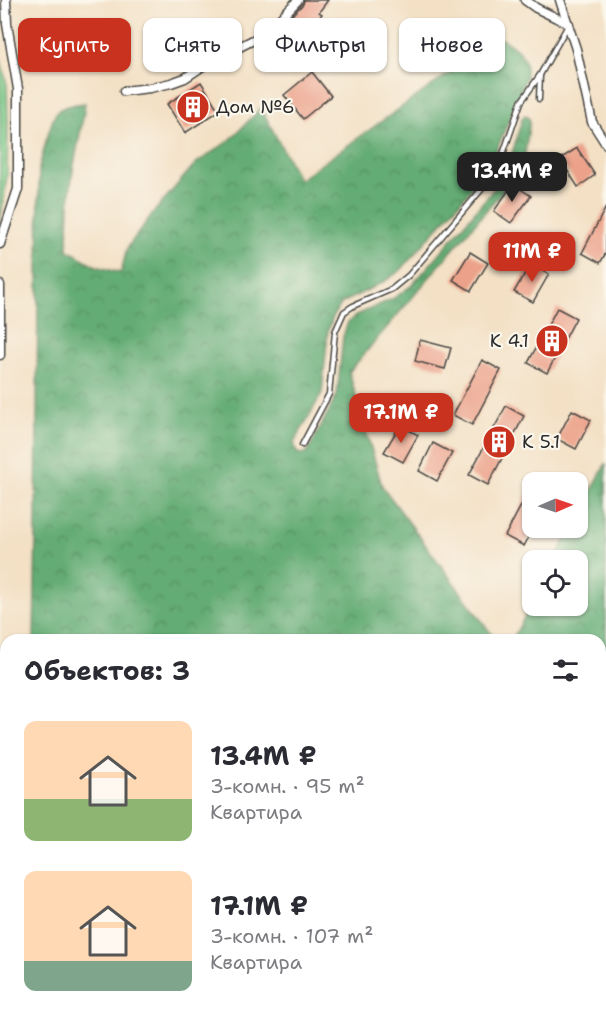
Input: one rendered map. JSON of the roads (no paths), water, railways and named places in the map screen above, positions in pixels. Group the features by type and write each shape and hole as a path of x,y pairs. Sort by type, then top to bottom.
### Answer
{"street":[{"path":"0,244 18,189 18,88 7,24 6,0"},
{"path":"124,91 150,88 185,78 206,64 257,38 274,25 298,0"},
{"path":"525,0 568,24"},
{"path":"560,0 592,122 606,144"},
{"path":"0,285 0,355"}],"lane":[{"path":"302,445 329,394 335,332 344,312 392,289 409,275 493,176 500,163 521,102 540,75 568,24"},
{"path":"538,99 540,75"}],"place":[{"name":"Дом №6","path":"193,107"},
{"name":"К 4.1","path":"552,341"},
{"name":"К 5.1","path":"499,442"}]}
